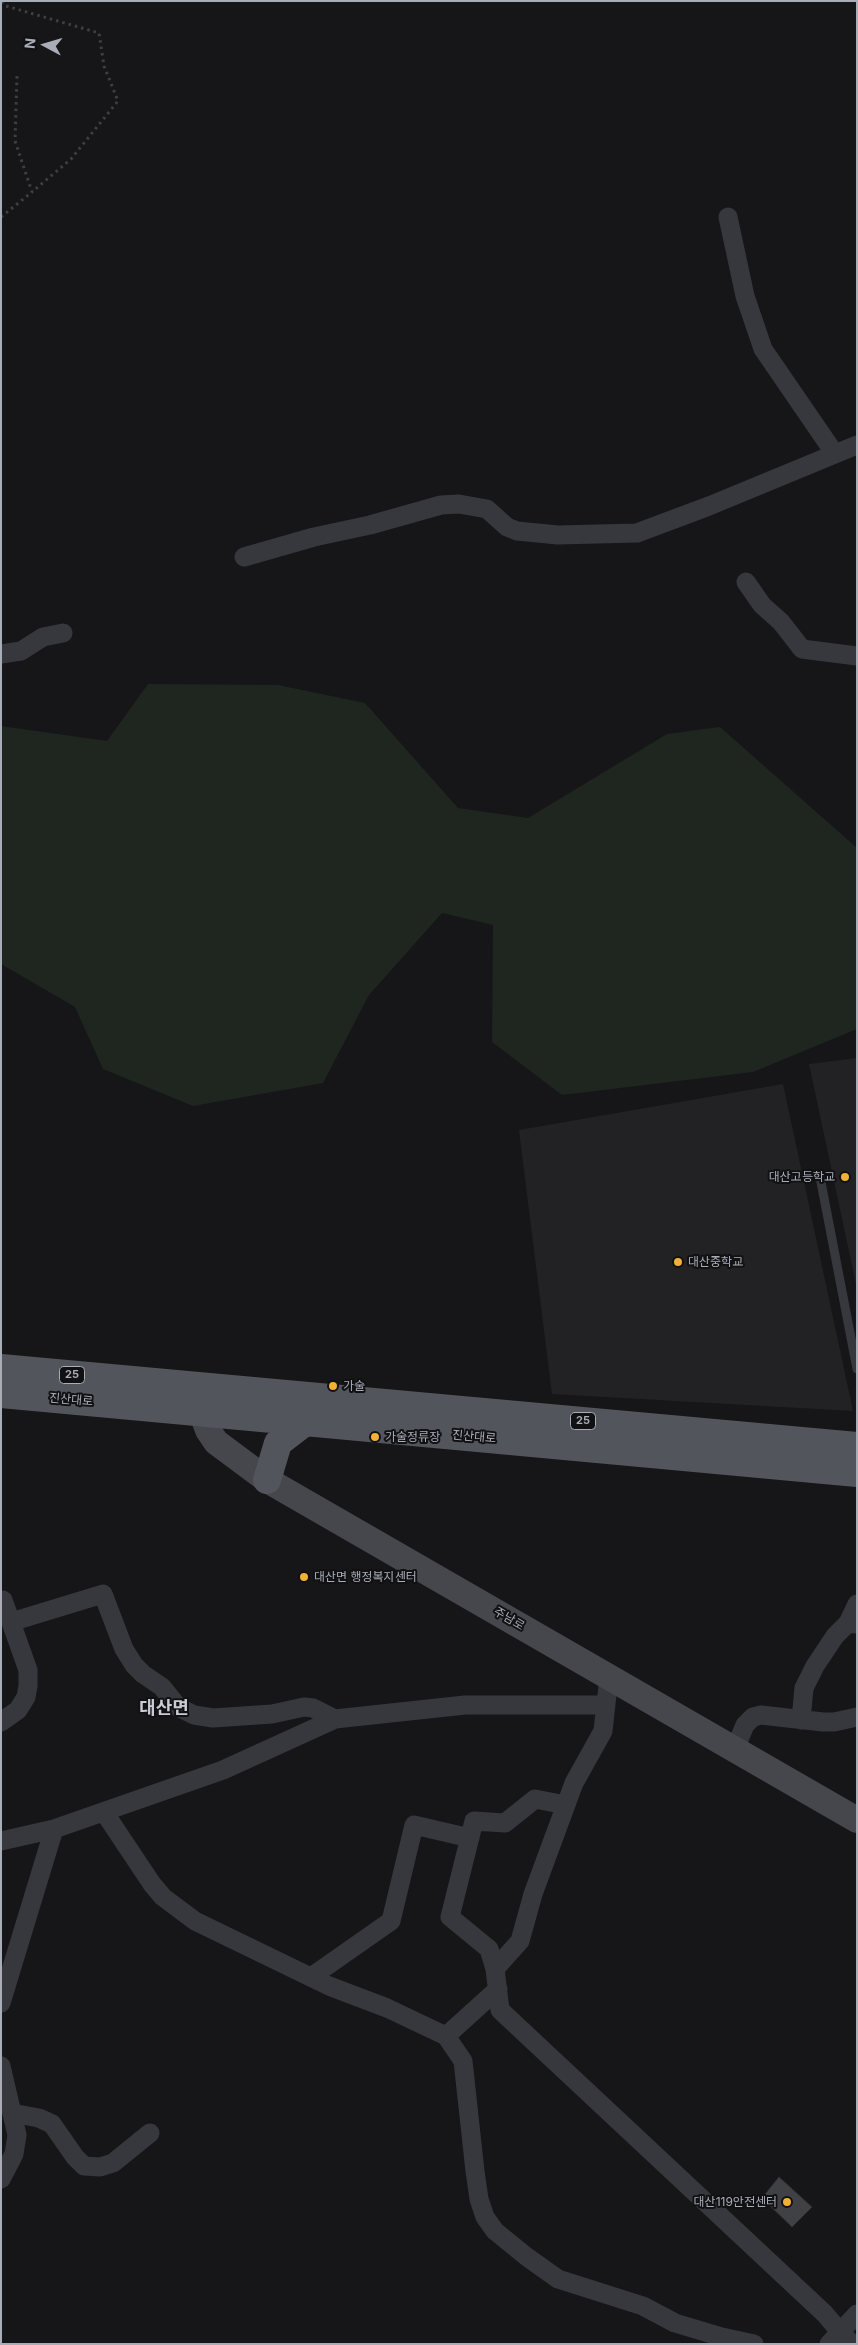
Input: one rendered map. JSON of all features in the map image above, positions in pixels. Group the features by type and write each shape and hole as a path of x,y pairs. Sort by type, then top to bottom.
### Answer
{"main road":[{"name":"진산대로","path":"1,1368 202,1399 304,1422 857,1473"},
{"name":"진산대로","path":"1,1394 202,1399 857,1446"},
{"path":"267,1480 278,1443 304,1422"}],"street":[{"path":"728,217 745,296 763,349 834,454"},
{"path":"244,557 314,537 450,504 477,506 487,509 507,527 517,531 558,536 637,533 717,503 857,445"},
{"path":"746,582 762,605 781,622 802,648 857,656"},
{"path":"1,654 21,651 43,637 63,633"},
{"name":"주남로","path":"202,1399 208,1430 216,1442 267,1480 857,1820"},
{"path":"11,1622 103,1594 124,1649 134,1665 143,1674 162,1687 178,1707 194,1715 213,1718 272,1714 304,1707 313,1708 335,1719"},
{"path":"1,1722 18,1710 26,1697 28,1686 28,1670 3,1600"},
{"path":"801,1720 804,1688 815,1666 835,1636 852,1624 857,1604"},
{"path":"495,1969 520,1941 533,1894 574,1783 602,1731 608,1677"},
{"path":"1,1841 54,1829 223,1770 335,1719 465,1705 605,1705"},
{"path":"735,1749 745,1725 753,1717 761,1715 834,1722 857,1717"},
{"path":"566,1805 535,1799 505,1823 474,1821 450,1917 489,1949 495,1969 500,2010 825,2314 840,2340 857,2314"},
{"path":"104,1812 152,1884 163,1897 196,1921 312,1977 437,2030 446,2036 463,2061 479,2199 486,2217 495,2231 558,2280 643,2306 675,2322 722,2337 754,2344"},
{"path":"312,1977 391,1921 414,1825 470,1838"},
{"path":"1,2003 54,1829"},
{"path":"446,2036 498,1989"},
{"path":"1,2066 17,2135 14,2154 1,2179"},
{"path":"12,2113 40,2118 52,2124 75,2157 84,2166 100,2167 114,2163 150,2133"}],"lane":[{"path":"820,1177 857,1369"}],"path":[{"path":"1,217 71,159 118,102 104,66 99,33 6,6 2,1"},
{"path":"17,76 15,141 32,192"}],"shaded area":[{"path":"148,684 278,685 365,703 458,808 528,818 667,734 720,727 857,848 857,1029 753,1072 562,1095 492,1042 493,925 442,913 369,995 323,1083 193,1106 103,1069 75,1007 1,964 1,726 107,741"},
{"name":"대산고등학교","path":"857,1058 857,1289 809,1064"},
{"name":"대산중학교","path":"783,1084 853,1411 552,1394 519,1130"}],"building":[{"name":"대산119안전센터","path":"779,2177 812,2207 792,2227 762,2198"}],"place":[{"name":"대산고등학교","path":"845,1177"},
{"name":"대산중학교","path":"678,1262"},
{"name":"가술","path":"333,1386"},
{"name":"가술정류장","path":"375,1437"},
{"name":"대산면 행정복지센터","path":"304,1577"},
{"name":"대산119안전센터","path":"787,2202"}],"district":[{"name":"대산면","path":"164,1709"}]}
